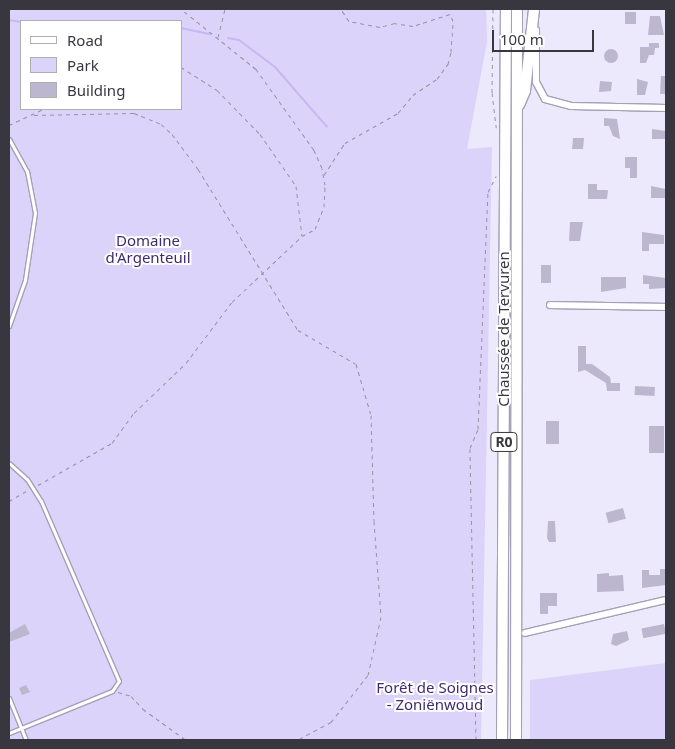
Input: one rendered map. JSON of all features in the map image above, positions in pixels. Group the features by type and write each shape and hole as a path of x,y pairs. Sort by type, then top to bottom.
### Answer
{"highway":[{"name":"Chaussée de Tervuren","path":"502,740 506,9"},
{"name":"R0","path":"517,9 518,108"},
{"path":"518,108 525,91 535,9"},
{"name":"Chaussée de Tervuren","path":"516,740 518,108"}],"street":[{"path":"535,9 536,82 545,100 571,106 666,108"},
{"path":"550,305 666,307"},
{"path":"525,633 666,600"}],"lane":[{"path":"9,139 27,171 35,213 34,239 25,280 9,326"},
{"path":"9,463 33,487 118,675 117,686 112,690 9,733"},
{"path":"9,698 26,740"}],"path":[{"path":"9,501 112,443 129,419 186,363 232,302 302,236 315,230 324,207 324,176 314,150 256,69 181,9"},
{"path":"218,37 225,9"},
{"path":"324,176 345,144 398,113 413,95 437,79 448,64 451,52 453,21 450,14 413,26 395,23 380,27 349,21 341,9"},
{"path":"493,9 492,93 497,130"},
{"path":"182,68 217,90 247,118 284,165 299,194 302,236"},
{"path":"9,125 42,110"},
{"path":"34,114 134,113 160,124 172,134 198,169 298,330 356,364 371,415 374,521 381,617 368,675 331,722 297,740"},
{"path":"476,740 470,448 478,429 488,192 499,171"},
{"path":"112,690 131,696 142,709 186,740"}],"green space":[{"name":"Domaine d'Argenteuil","path":"9,9 486,9 487,42 467,149 492,147 481,740 9,740"},
{"name":"Forêt de Soignes - Zoniënwoud","path":"666,663 666,740 530,740 530,680"}],"building":[{"path":"625,12 636,12 636,24 625,24"},
{"path":"650,16 660,16 664,35 648,35"},
{"path":"649,43 659,43 659,48 655,48 654,55 649,55 646,63 640,63 640,47 649,47"},
{"path":"611,49 616,51 618,56 616,61 611,63 606,61 604,56 606,51"},
{"path":"661,76 666,76 666,94 660,94"},
{"path":"637,79 648,82 645,95 637,95"},
{"path":"600,81 612,82 611,91 599,92"},
{"path":"604,118 617,119 620,139 613,136 609,126 604,126"},
{"path":"652,129 666,131 666,139 652,139"},
{"path":"573,138 584,138 583,149 572,149"},
{"path":"625,157 637,157 637,178 630,178 630,168 625,168"},
{"path":"588,184 597,184 597,190 608,190 607,199 588,199"},
{"path":"651,186 666,189 666,198 651,198"},
{"path":"570,222 583,222 580,241 569,241"},
{"path":"642,232 664,235 664,244 649,244 649,251 642,251"},
{"path":"541,265 551,265 551,283 541,283"},
{"path":"643,275 666,278 666,288 649,289 649,284 643,284"},
{"path":"601,277 626,277 626,288 601,292"},
{"path":"578,346 586,346 586,364 592,364 610,377 611,383 620,383 620,391 607,391 606,383 585,370 578,372"},
{"path":"635,386 655,387 655,396 635,395"},
{"path":"546,421 559,421 559,444 546,444"},
{"path":"649,426 664,426 664,453 649,453"},
{"path":"623,508 626,519 608,523 606,513"},
{"path":"548,521 555,521 556,542 549,542 547,538"},
{"path":"660,569 666,569 666,585 642,588 642,570 649,570 649,575 660,575"},
{"path":"609,573 609,576 623,575 624,591 597,592 597,574"},
{"path":"540,593 557,593 557,606 548,606 548,614 540,614"},
{"path":"25,624 30,634 9,642 9,633"},
{"path":"664,624 666,634 643,638 641,628"},
{"path":"627,631 629,640 616,646 611,644 613,634"},
{"path":"26,685 30,692 22,695 19,688"}],"waterway":[{"path":"9,20 20,22"},
{"path":"182,28 210,34"},
{"path":"228,38 239,40 275,67 327,127"}]}
